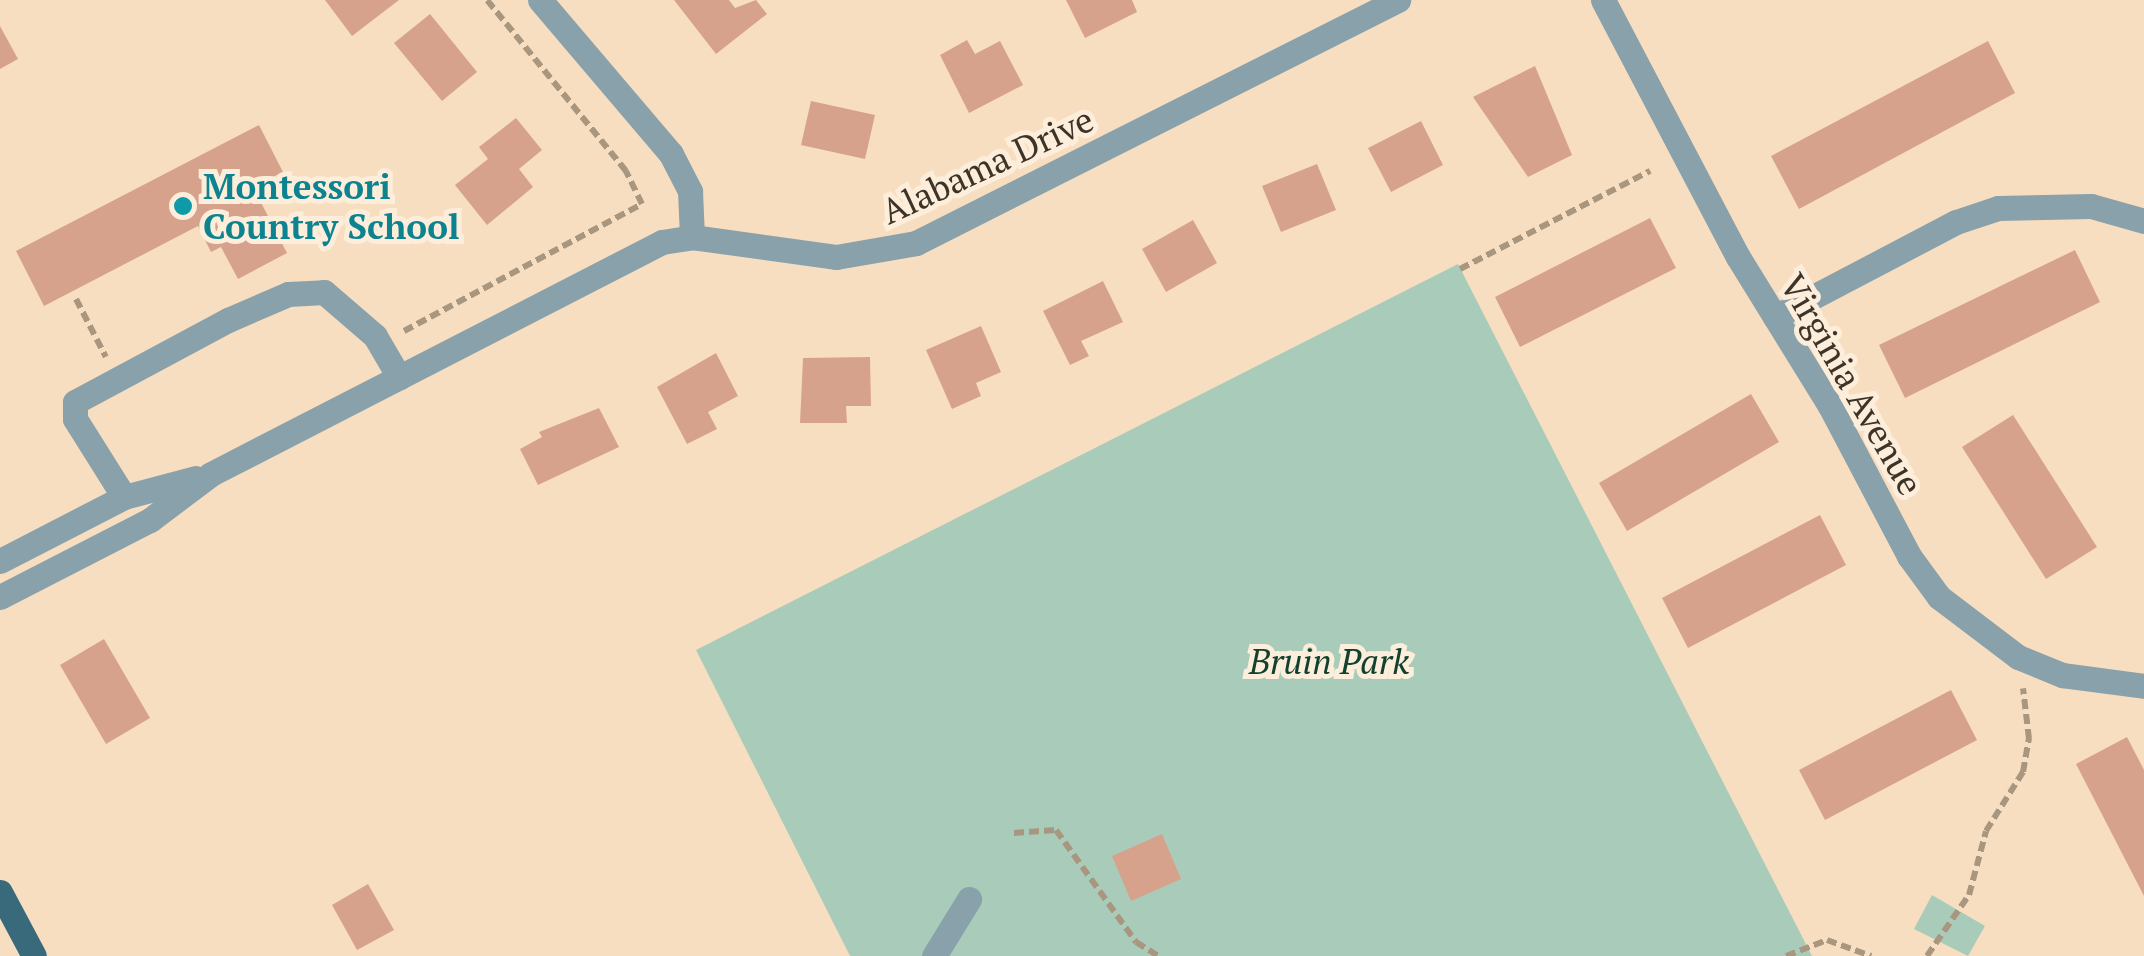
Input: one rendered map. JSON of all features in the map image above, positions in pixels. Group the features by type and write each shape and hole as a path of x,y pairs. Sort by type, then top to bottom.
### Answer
{"main road":[{"path":"0,892 34,956"}],"street":[{"path":"540,0 671,154 690,191 692,237"},
{"name":"Alabama Drive","path":"0,598 150,520 211,474 662,242 692,237 836,257 916,243 1398,0"},
{"name":"Virginia Avenue","path":"1603,0 1695,179 1909,556 1939,597 2018,657 2062,675 2144,686"},
{"path":"1775,317 1956,222 1998,208 2092,206 2144,221"},
{"path":"124,497 75,419 74,402 228,320 288,294 324,292 364,324 399,378"},
{"name":"Alabama Drive","path":"0,561 124,497 211,474"},
{"path":"934,956 969,899"}],"path":[{"path":"395,336 642,204 626,171 487,0"},
{"path":"1460,269 1650,172"},
{"path":"1927,956 1969,896 1986,831 2023,772 2029,739 2018,657"},
{"path":"1014,834 1056,830 1136,942 1158,956"},
{"path":"1786,956 1827,940 1871,956"}],"green space":[{"name":"Bruin Park","path":"1458,264 1812,956 850,956 696,650"},
{"path":"1932,895 1985,926 1968,956 1914,929"}],"building":[{"path":"325,0 399,0 352,36"},
{"path":"674,0 729,0 735,8 756,0 767,14 716,54"},
{"path":"1066,0 1132,0 1137,12 1085,38"},
{"path":"430,14 477,72 442,101 394,43"},
{"path":"0,26 18,59 0,69"},
{"path":"967,40 975,54 1000,41 1023,85 969,113 940,55"},
{"path":"1988,41 2015,93 1799,209 1771,156"},
{"path":"1535,66 1572,155 1528,177 1473,97"},
{"path":"811,101 875,115 865,159 801,145"},
{"path":"516,118 542,150 519,169 533,187 487,225 455,185 488,159 479,147"},
{"path":"1421,121 1443,165 1391,192 1368,148"},
{"name":"Montessori Country School","path":"259,125 283,172 253,187 287,253 238,279 221,247 211,252 198,226 44,306 16,251"},
{"path":"1317,164 1336,210 1281,232 1262,186"},
{"path":"1650,218 1676,268 1520,347 1495,297"},
{"path":"1193,220 1217,263 1166,292 1142,249"},
{"path":"2075,250 2100,302 1905,398 1879,345"},
{"path":"1103,281 1123,322 1081,341 1089,356 1070,365 1043,311"},
{"path":"981,326 1001,372 976,383 981,396 952,409 926,350"},
{"path":"716,353 738,396 708,412 717,429 687,444 657,387"},
{"path":"870,357 871,406 846,406 847,423 800,423 803,358"},
{"path":"1751,394 1779,442 1627,531 1599,483"},
{"path":"599,408 619,447 538,485 520,449 542,437 539,432"},
{"path":"2013,415 2097,547 2046,579 1962,447"},
{"path":"1820,515 1846,565 1688,648 1662,598"},
{"path":"104,639 150,718 106,744 60,665"},
{"path":"1951,690 1977,740 1825,820 1799,770"},
{"path":"2127,737 2144,770 2144,896 2076,764"},
{"path":"1162,834 1181,879 1131,901 1112,856"},
{"path":"368,884 394,930 357,950 332,905"}],"place":[{"name":"Montessori Country School","path":"183,206"}]}
